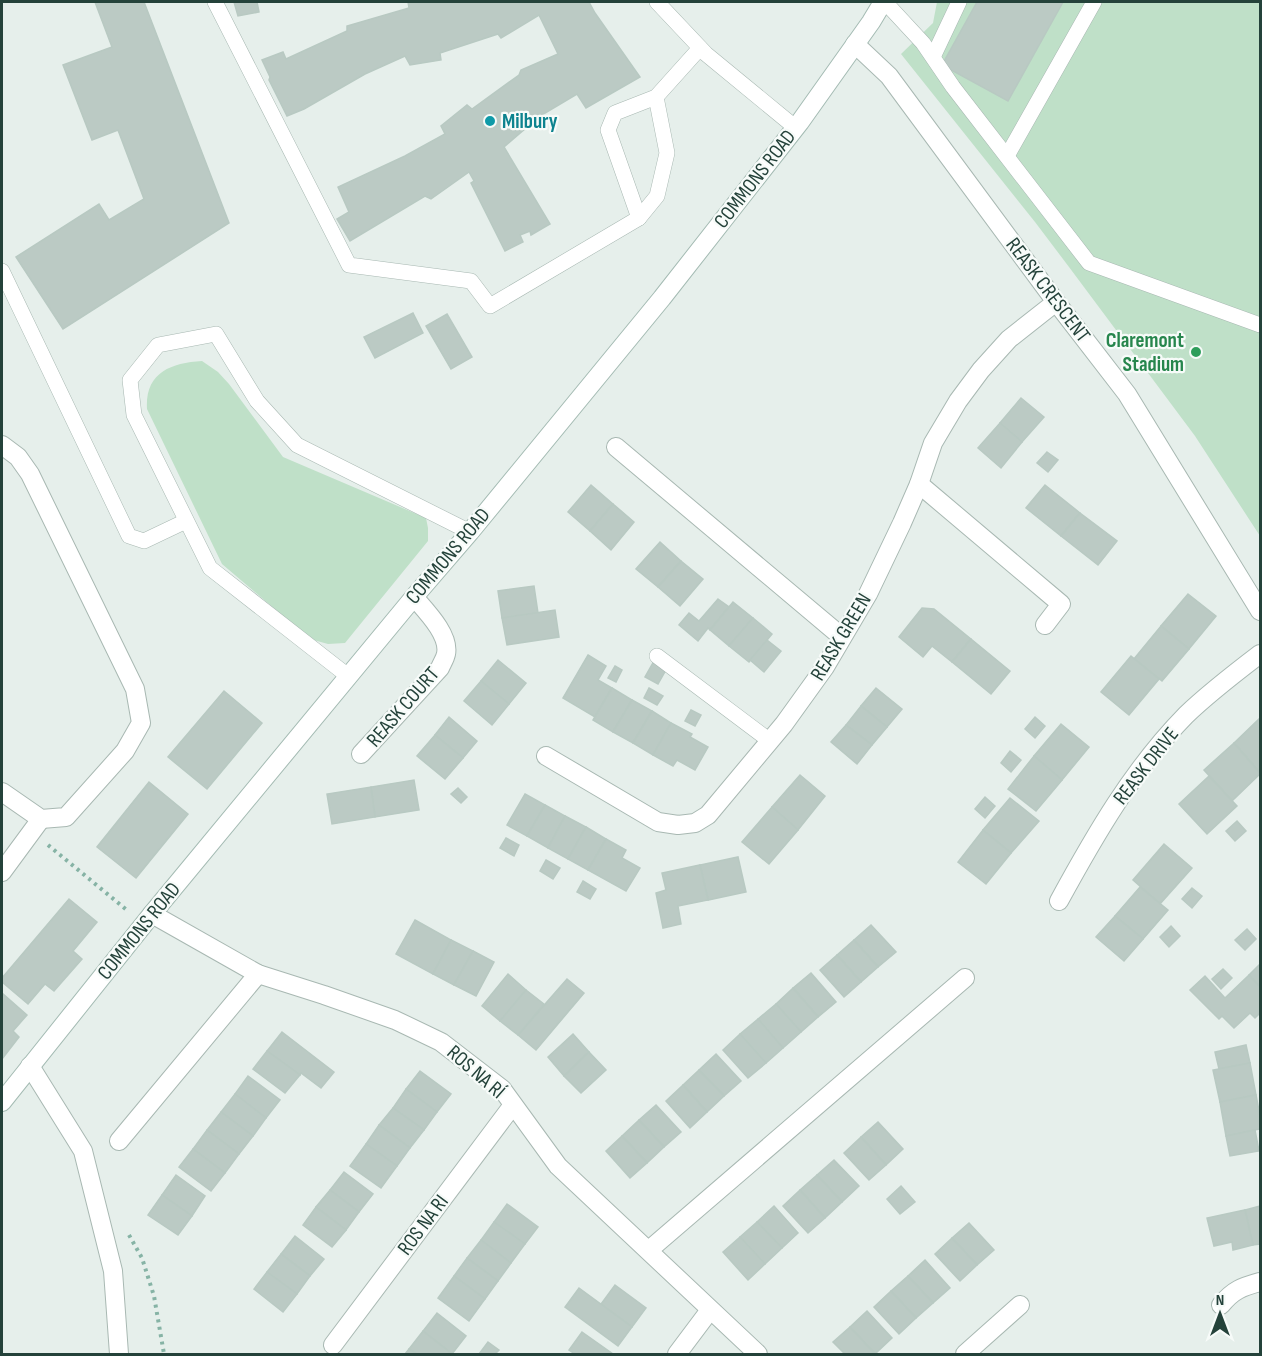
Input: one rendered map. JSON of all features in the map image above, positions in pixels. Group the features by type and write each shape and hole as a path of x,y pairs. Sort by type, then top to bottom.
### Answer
{"street":[{"name":"COMMONS ROAD","path":"2,1102 148,919 662,298 796,128 884,2"},
{"name":"REASK CRESCENT","path":"855,44 889,76 1127,394 1260,611"},
{"name":"REASK GREEN","path":"546,756 658,822 678,825 695,824 708,815 784,724 825,667 868,594 919,484 933,443 958,401 981,370 1010,339 1056,302"},
{"path":"2,445 18,457 30,474 135,689 141,723 124,751 66,817 37,825 2,872"},
{"path":"616,447 842,637"},
{"path":"919,484 1061,604 1045,625"},
{"name":"REASK COURT","path":"361,754 440,668 446,652 445,638 414,597"},
{"name":"REASK DRIVE","path":"1059,901 1110,814 1151,755 1186,715 1260,654"},
{"path":"2,792 37,825"},
{"name":"ROS NA RÍ","path":"148,919 258,974 395,1020 441,1042 502,1089 558,1166 758,1354"},
{"path":"119,1141 258,974"},
{"path":"649,1250 965,978"},
{"path":"30,1066 83,1151 113,1271 119,1354"},
{"name":"ROS NA RI","path":"333,1345 513,1105"},
{"path":"1221,1305 1229,1294 1260,1282"},
{"path":"965,1354 1020,1305"},
{"path":"677,1354 710,1310"}],"lane":[{"path":"215,2 349,265 471,281 490,306 639,218 657,196 667,153 656,97"},
{"path":"657,2 700,48 796,128"},
{"path":"884,2 923,43 953,87 1089,263 1260,325"},
{"path":"933,57 959,2"},
{"path":"1006,156 1094,2"},
{"path":"639,218 608,130 615,112 656,97 700,48"},
{"path":"2,271 129,536 144,541 186,521"},
{"path":"348,676 210,568 134,415 130,380 158,345 216,334 257,401 297,445 470,532"},
{"path":"657,656 770,741"}],"path":[{"path":"37,825 148,919"}],"green space":[{"name":"Claremont Stadium","path":"937,2 1260,2 1260,536 1195,436 1035,222 901,54 933,23"},
{"path":"202,361 218,372 229,384 283,457 426,518 428,541 345,643 328,644 310,639 222,564 147,409 150,387 162,372 180,364"}],"building":[{"path":"95,2 144,2 229,223 63,329 16,257 99,204 109,220 144,199 118,130 92,140 63,65 112,47"},
{"path":"234,2 257,2 259,12 238,16"},
{"name":"Milbury","path":"408,2 589,2 640,77 586,108 577,94 540,116 504,147 550,224 531,235 530,231 520,235 523,242 505,251 471,183 474,181 469,172 431,199 425,196 350,241 337,219 349,212 338,187 405,156 445,134 441,126 467,105 472,109 519,75 521,70 558,54 539,15 501,38 498,34 440,53 441,60 410,65 405,56 365,74 304,109 287,116 269,80 270,77 262,60 283,52 286,59 347,31 347,26 409,8"},
{"path":"977,2 1063,2 1008,101 942,65"},
{"path":"413,313 423,333 375,358 364,337"},
{"path":"447,314 472,357 451,369 426,326"},
{"path":"1021,398 1044,417 1022,442 1000,423"},
{"path":"1000,423 1022,442 1001,468 978,448"},
{"path":"1047,452 1058,460 1048,472 1037,463"},
{"path":"591,485 613,504 590,531 568,512"},
{"path":"1045,485 1080,513 1061,536 1026,508"},
{"path":"613,504 634,522 611,550 590,531"},
{"path":"1080,513 1117,541 1098,565 1061,536"},
{"path":"660,542 681,561 658,587 636,569"},
{"path":"681,561 703,579 680,606 658,587"},
{"path":"534,586 538,613 502,618 498,591"},
{"path":"1188,594 1216,616 1189,649 1161,626"},
{"path":"718,599 729,607 698,641 679,625 689,613 699,621"},
{"path":"733,602 753,618 729,646 710,630"},
{"path":"922,608 934,609 971,639 952,662 932,646 923,657 899,637"},
{"path":"555,610 559,637 507,645 502,618"},
{"path":"753,618 772,634 749,662 729,646"},
{"path":"1161,626 1189,649 1162,681 1134,659"},
{"path":"971,639 1010,671 991,694 952,662"},
{"path":"767,640 781,651 764,672 750,660"},
{"path":"588,655 606,666 598,680 612,688 595,717 563,698"},
{"path":"1131,656 1159,679 1129,715 1101,692"},
{"path":"498,660 526,683 509,704 481,681"},
{"path":"654,661 667,668 658,684 645,677"},
{"path":"615,666 622,670 616,682 608,678"},
{"path":"481,681 509,704 492,725 464,701"},
{"path":"612,688 632,700 613,732 593,720"},
{"path":"649,688 663,696 657,705 644,698"},
{"path":"876,688 902,709 887,727 861,706"},
{"path":"224,691 262,723 207,789 168,757"},
{"path":"632,700 652,711 633,743 613,732"},
{"path":"861,706 887,727 872,745 846,725"},
{"path":"691,710 701,715 695,726 685,721"},
{"path":"652,711 671,723 653,755 633,743"},
{"path":"449,717 477,741 463,758 435,735"},
{"path":"1035,717 1045,726 1035,738 1025,729"},
{"path":"1260,718 1260,773 1234,743"},
{"path":"671,723 692,734 690,737 708,747 695,770 677,760 673,766 653,755"},
{"path":"1061,724 1089,747 1062,780 1034,756"},
{"path":"846,725 872,745 857,764 831,742"},
{"path":"435,735 463,758 445,779 417,756"},
{"path":"1234,743 1260,774 1232,801 1204,770"},
{"path":"1010,751 1021,760 1011,772 1001,763"},
{"path":"1034,756 1062,780 1036,811 1008,789"},
{"path":"800,775 825,796 798,830 772,807"},
{"path":"1209,776 1237,806 1207,834 1179,804"},
{"path":"414,780 419,810 375,817 371,787"},
{"path":"149,782 188,814 136,878 97,847"},
{"path":"371,787 375,817 332,824 327,794"},
{"path":"458,788 467,797 461,803 451,794"},
{"path":"525,794 545,805 527,836 507,825"},
{"path":"985,797 995,806 985,818 975,809"},
{"path":"1010,798 1039,821 1011,853 983,830"},
{"path":"545,805 565,816 548,848 527,836"},
{"path":"772,807 798,830 769,864 742,842"},
{"path":"565,816 586,827 568,859 548,848"},
{"path":"1237,821 1246,831 1235,841 1226,831"},
{"path":"586,827 606,839 588,870 568,859"},
{"path":"983,830 1011,853 986,884 958,862"},
{"path":"506,838 519,845 514,856 500,848"},
{"path":"606,839 626,850 622,858 640,868 626,891 588,870"},
{"path":"1164,844 1192,868 1160,904 1133,880"},
{"path":"738,857 746,892 708,900 700,865"},
{"path":"546,860 560,868 553,879 540,871"},
{"path":"700,865 708,900 678,906 681,924 663,928 656,893 666,890 662,873"},
{"path":"583,881 596,889 590,899 577,892"},
{"path":"1140,887 1168,910 1143,939 1115,916"},
{"path":"1192,888 1202,896 1192,908 1182,899"},
{"path":"69,899 97,922 73,951 82,959 54,991 45,984 28,1004 2,982 2,978"},
{"path":"1115,916 1143,939 1124,961 1096,937"},
{"path":"415,920 451,940 433,974 396,954"},
{"path":"871,925 896,952 878,967 854,940"},
{"path":"1171,926 1180,936 1169,947 1160,937"},
{"path":"1247,929 1256,939 1245,950 1235,940"},
{"path":"451,940 473,951 454,985 433,974"},
{"path":"854,940 878,967 861,982 837,955"},
{"path":"473,951 494,962 476,996 454,985"},
{"path":"837,955 861,982 844,997 820,970"},
{"path":"1260,964 1260,987 1249,975"},
{"path":"1223,969 1232,978 1221,989 1212,979"},
{"path":"811,973 836,1002 818,1017 793,988"},
{"path":"508,974 526,990 500,1021 482,1006"},
{"path":"1249,975 1260,987 1260,1013 1255,1018 1250,1013 1234,1028 1222,1016 1219,1019 1190,990 1205,976 1225,998"},
{"path":"567,979 584,993 536,1050 518,1035"},
{"path":"793,988 818,1017 801,1032 776,1004"},
{"path":"526,990 544,1004 518,1035 500,1021"},
{"path":"2,993 27,1015 13,1031 19,1037 2,1059"},
{"path":"776,1004 801,1032 783,1048 758,1019"},
{"path":"758,1019 783,1048 766,1063 740,1034"},
{"path":"282,1032 334,1072 321,1088 267,1051"},
{"path":"573,1034 589,1052 564,1076 548,1057"},
{"path":"740,1034 766,1063 748,1078 723,1050"},
{"path":"1246,1045 1250,1063 1219,1069 1215,1052"},
{"path":"267,1051 300,1075 285,1093 253,1069"},
{"path":"589,1052 606,1070 581,1093 564,1076"},
{"path":"716,1054 741,1081 724,1096 699,1070"},
{"path":"1250,1063 1256,1095 1220,1102 1213,1070"},
{"path":"699,1070 724,1096 707,1112 683,1085"},
{"path":"420,1071 451,1094 437,1112 406,1089"},
{"path":"248,1076 280,1100 266,1118 235,1094"},
{"path":"683,1085 707,1112 690,1128 666,1101"},
{"path":"406,1089 437,1112 424,1130 393,1108"},
{"path":"235,1094 266,1118 253,1136 221,1112"},
{"path":"1256,1095 1260,1129 1226,1136 1220,1102"},
{"path":"656,1105 681,1132 664,1147 639,1120"},
{"path":"393,1108 424,1130 410,1148 379,1125"},
{"path":"221,1112 253,1136 239,1154 207,1130"},
{"path":"639,1120 664,1147 647,1163 622,1136"},
{"path":"878,1122 903,1149 886,1165 861,1137"},
{"path":"379,1125 410,1148 397,1166 366,1144"},
{"path":"207,1130 239,1154 225,1173 193,1149"},
{"path":"1255,1130 1259,1151 1230,1156 1226,1136"},
{"path":"622,1136 647,1163 630,1178 606,1151"},
{"path":"861,1137 886,1165 869,1180 844,1153"},
{"path":"366,1144 397,1166 381,1188 350,1166"},
{"path":"193,1149 225,1173 211,1191 179,1167"},
{"path":"834,1160 859,1186 842,1202 817,1175"},
{"path":"344,1172 373,1194 359,1212 330,1190"},
{"path":"176,1175 205,1196 192,1216 162,1195"},
{"path":"817,1175 842,1202 825,1218 800,1190"},
{"path":"901,1186 915,1202 900,1214 887,1199"},
{"path":"330,1190 359,1212 346,1230 316,1207"},
{"path":"800,1190 825,1218 808,1233 783,1206"},
{"path":"162,1195 192,1216 178,1235 148,1215"},
{"path":"507,1204 538,1227 525,1244 494,1222"},
{"path":"774,1206 798,1233 782,1248 757,1222"},
{"path":"1260,1206 1260,1244 1253,1245 1245,1210"},
{"path":"316,1207 346,1230 332,1247 303,1225"},
{"path":"1245,1210 1253,1245 1233,1250 1232,1242 1214,1246 1207,1218"},
{"path":"494,1222 525,1244 511,1263 481,1240"},
{"path":"757,1222 782,1248 765,1264 740,1237"},
{"path":"969,1223 994,1250 977,1265 952,1238"},
{"path":"295,1236 324,1259 310,1276 281,1254"},
{"path":"740,1237 765,1264 748,1280 723,1252"},
{"path":"952,1238 977,1265 960,1281 935,1254"},
{"path":"481,1240 511,1263 498,1281 467,1258"},
{"path":"281,1254 310,1276 297,1294 267,1272"},
{"path":"467,1258 498,1281 485,1299 454,1276"},
{"path":"925,1260 950,1288 933,1303 908,1276"},
{"path":"267,1272 297,1294 283,1312 254,1289"},
{"path":"454,1276 485,1299 469,1321 438,1298"},
{"path":"908,1276 933,1303 916,1318 891,1291"},
{"path":"615,1285 646,1308 632,1327 601,1304"},
{"path":"579,1288 632,1327 618,1346 565,1307"},
{"path":"891,1291 916,1318 899,1334 874,1307"},
{"path":"867,1311 892,1338 875,1354 850,1327"},
{"path":"437,1313 466,1336 452,1354 423,1331"},
{"path":"850,1327 875,1354 845,1354 833,1342"},
{"path":"423,1331 452,1354 417,1354 409,1349"},
{"path":"582,1332 613,1354 575,1354 569,1350"},
{"path":"488,1342 499,1350 495,1354 479,1354"},
{"path":"409,1349 417,1354 405,1354"}],"place":[{"name":"Milbury","path":"490,121"},
{"name":"Claremont Stadium","path":"1196,352"}]}
